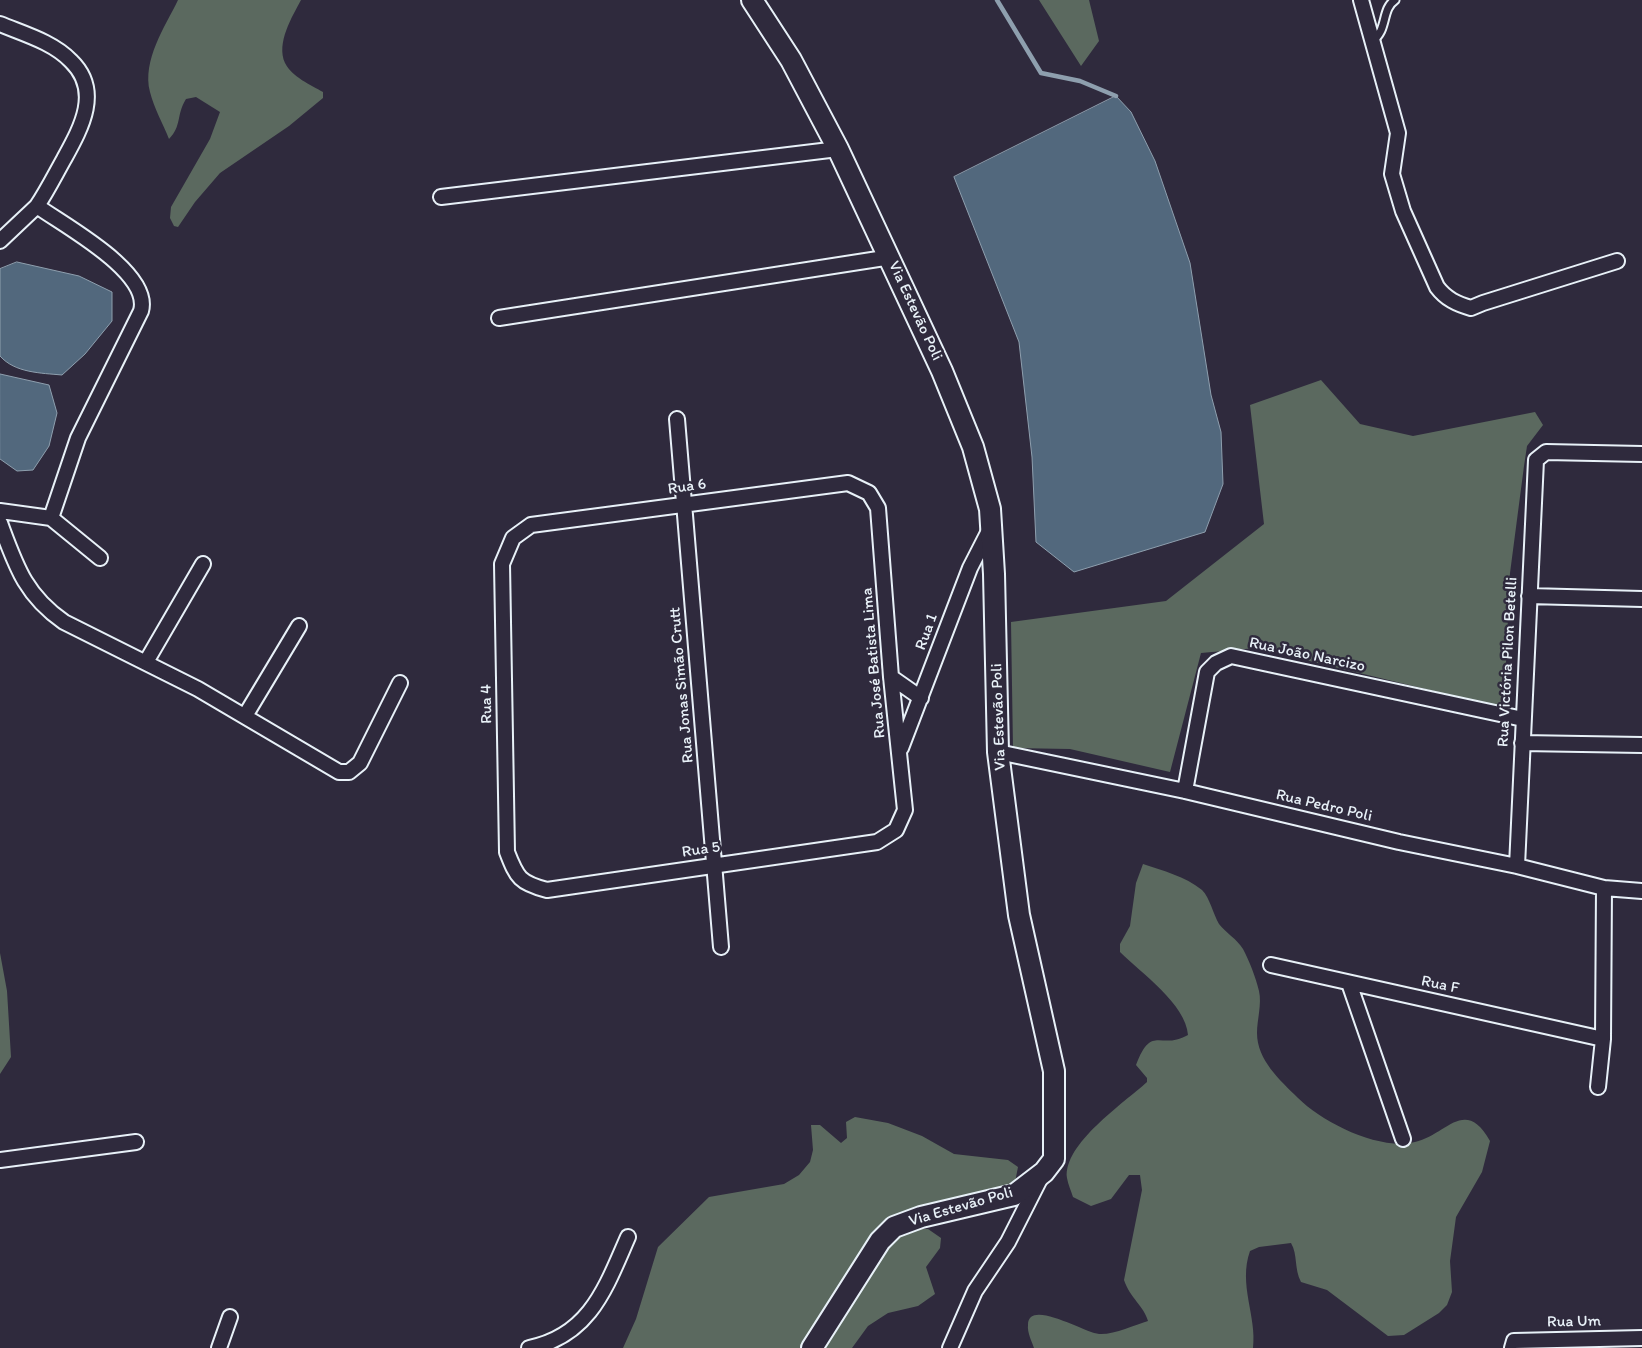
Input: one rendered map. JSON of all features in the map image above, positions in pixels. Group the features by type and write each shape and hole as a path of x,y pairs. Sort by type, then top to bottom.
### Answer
{"main road":[{"name":"Via Estevão Poli","path":"752,0 791,60 838,149 891,257 942,370 973,447 990,509 994,574 998,752 1019,915 1054,1071 1054,1159 1044,1172 1014,1194 921,1217 894,1227 880,1241 812,1348"}],"street":[{"path":"1361,0 1398,133 1392,174 1403,212 1437,287 1444,296 1458,304 1472,308 1617,261"},
{"path":"0,24 40,41 66,56 76,66 84,79 88,92 86,110 79,130 38,206 0,241"},
{"path":"441,197 838,149"},
{"path":"38,206 113,258 140,292 143,304 78,438 51,518"},
{"path":"499,318 891,257"},
{"name":"Rua Jonas Simão Crutt","path":"677,419 721,947"},
{"name":"Rua Victória Pilon Betelli","path":"1518,866 1523,719 1536,460 1546,452 1642,454"},
{"name":"Rua 6","path":"512,538 531,525 848,483 869,493"},
{"name":"Rua José Batista Lima","path":"869,493 878,508 891,676 905,810 896,830"},
{"path":"100,558 92,549 51,518 2,516 21,576 33,596 46,609 64,622 146,662 245,716 339,772 344,773 360,763 400,683"},
{"name":"Rua 1","path":"900,751 970,568 991,527"},
{"name":"Rua 4","path":"512,538 502,564 507,852 514,870"},
{"path":"146,662 203,564"},
{"path":"1529,596 1642,599"},
{"path":"245,716 299,626"},
{"name":"Rua João Narcizo","path":"1185,791 1207,672 1216,663 1231,656 1523,719"},
{"path":"891,676 921,698"},
{"path":"1522,743 1642,745"},
{"name":"Rua Pedro Poli","path":"998,752 1185,791 1398,842 1518,866 1604,888 1642,891"},
{"name":"Rua 5","path":"514,870 527,885 547,890 877,842 896,830"},
{"path":"1598,1088 1603,1039 1604,888"},
{"name":"Rua F","path":"1270,966 1603,1039"},
{"path":"1349,983 1403,1139"},
{"path":"0,1160 136,1142"},
{"path":"950,1348 975,1291 1008,1242 1044,1172"},
{"path":"529,1348 555,1339 586,1317 602,1296 628,1237"},
{"path":"219,1348 230,1317"},
{"name":"Rua Um","path":"1512,1348 1514,1341 1642,1338"}],"lane":[{"path":"1372,41 1381,34 1389,5 1395,0"}],"green space":[{"path":"178,0 301,0 286,30 282,47 283,55 288,68 302,80 323,92 323,98 289,126 220,173 195,202 178,227 174,226 170,218 171,207 210,139 220,112 196,97 186,99 176,130 169,139 154,104 148,80 149,68 156,44"},
{"path":"1039,0 1089,0 1099,41 1081,66"},
{"path":"1321,380 1360,424 1413,436 1535,412 1543,425 1527,446 1524,466 1510,573 1504,708 1256,648 1201,653 1170,772 1070,749 1013,748 1011,622 1166,601 1264,524 1250,405"},
{"path":"1143,864 1181,877 1202,890 1219,924 1243,949 1259,991 1257,1033 1261,1052 1277,1077 1309,1107 1337,1125 1369,1139 1401,1144 1415,1142 1455,1122 1463,1120 1472,1121 1481,1128 1490,1141 1482,1172 1456,1217 1450,1261 1452,1292 1447,1305 1439,1313 1404,1335 1388,1336 1327,1290 1301,1282 1297,1272 1295,1252 1291,1243 1259,1247 1250,1251 1246,1276 1253,1324 1253,1348 1034,1348 1028,1325 1030,1318 1037,1315 1058,1319 1099,1334 1117,1331 1148,1321 1124,1280 1142,1190 1140,1175 1129,1175 1111,1199 1091,1206 1073,1197 1067,1178 1068,1165 1084,1138 1147,1082 1147,1078 1136,1065 1147,1045 1152,1041 1170,1041 1188,1035 1185,1023 1171,1001 1120,952 1120,944 1130,926 1136,883"},
{"path":"0,953 7,991 11,1057 0,1074"},
{"path":"855,1117 888,1123 922,1136 954,1154 1008,1160 1018,1167 1014,1187 900,1229 928,1229 941,1238 940,1248 926,1267 935,1294 918,1306 888,1313 868,1326 852,1348 623,1348 636,1319 658,1247 709,1197 784,1184 799,1175 810,1162 813,1150 811,1125 820,1125 841,1143 847,1138 846,1122"}],"water":[{"path":"1116,96 1131,112 1155,161 1190,263 1211,395 1221,432 1223,484 1205,532 1074,572 1036,542 1032,457 1019,342 954,177"},
{"path":"17,262 79,276 112,292 112,321 85,354 62,375 37,373 21,369 6,362 0,356 0,269"},
{"path":"0,374 49,385 57,413 49,446 33,470 17,471 0,459"}],"waterway":[{"path":"997,0 1041,73 1080,81 1116,96"}]}
